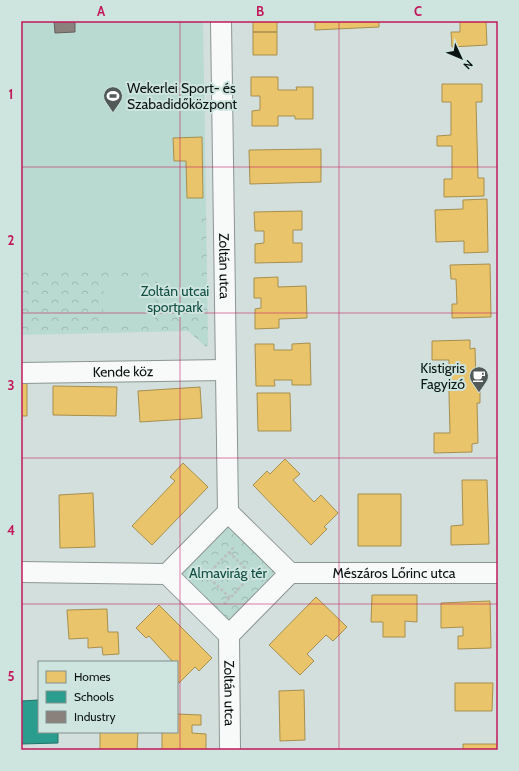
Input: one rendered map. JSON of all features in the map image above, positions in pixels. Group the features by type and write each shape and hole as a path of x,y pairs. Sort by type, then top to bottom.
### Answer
{"street":[{"name":"Zoltán utca","path":"221,21 228,512"},
{"name":"Kende köz","path":"21,373 225,370"},
{"path":"21,572 167,574 229,635 290,573 228,512 167,574"},
{"name":"Mészáros Lőrinc utca","path":"290,573 498,573"},
{"name":"Zoltán utca","path":"229,635 230,750"}],"path":[{"path":"207,575 249,532"},
{"path":"229,552 271,593"},
{"path":"186,554 230,598"},
{"path":"211,617 252,575"}],"green space":[{"name":"Wekerlei Sport- és Szabadidőközpont","path":"21,21 203,21 206,205 159,205 159,271 21,271"},
{"name":"Zoltán utcai sportpark","path":"159,205 206,205 208,345 206,347 188,331 21,335 21,271 159,271"},
{"path":"161,209 201,209 199,307 159,307"},
{"path":"104,278 155,278 155,324 103,323"},
{"name":"Almavirág tér","path":"227,526 275,573 228,621 180,573"}],"building: Homes":[{"path":"253,21 277,21 277,32 253,32"},
{"path":"315,21 379,21 379,27 315,30"},
{"path":"460,21 486,21 487,45 452,47 451,32 460,32"},
{"path":"253,32 277,32 277,55 253,55"},
{"path":"251,77 278,77 278,90 297,90 296,87 313,87 313,119 295,119 295,116 278,116 278,126 252,126 252,111 260,110 260,96 251,96"},
{"path":"442,84 482,84 482,102 476,102 478,178 484,178 484,196 444,197 444,179 452,179 452,146 437,146 437,136 451,135 451,102 442,102"},
{"path":"202,137 203,198 187,198 186,161 174,161 173,138"},
{"path":"321,149 321,182 250,184 249,150"},
{"path":"487,199 488,252 464,253 464,241 436,242 435,210 463,209 463,200"},
{"path":"302,211 302,230 293,230 293,243 302,243 302,262 255,263 255,244 264,243 264,231 255,231 254,212"},
{"path":"490,264 491,317 452,318 452,304 457,304 456,279 451,279 450,265"},
{"path":"278,277 278,287 306,286 307,318 279,319 279,328 255,329 255,309 261,308 261,298 254,298 254,278"},
{"path":"470,340 470,349 475,348 476,384 480,384 480,403 477,403 478,443 472,444 472,452 434,453 434,433 450,433 449,360 432,360 432,341"},
{"path":"310,343 311,385 292,385 292,380 274,380 275,386 256,386 255,344 274,344 274,350 292,350 292,344"},
{"path":"21,382 27,382 27,416 21,416"},
{"path":"53,386 117,387 116,416 53,415"},
{"path":"200,387 202,418 140,422 138,391"},
{"path":"257,393 290,393 291,431 258,431"},
{"path":"285,459 300,474 293,480 314,502 321,495 338,513 324,527 327,529 311,545 253,485 267,471 270,474"},
{"path":"183,463 208,487 152,545 132,526 175,481 170,477"},
{"path":"462,480 487,480 489,544 451,545 451,526 463,525"},
{"path":"93,493 95,547 60,548 59,495"},
{"path":"358,494 401,494 401,546 358,546"},
{"path":"372,595 417,595 417,622 405,621 405,637 383,637 383,622 371,622"},
{"path":"316,597 347,627 333,641 326,635 307,654 314,661 300,675 269,645"},
{"path":"490,601 491,648 458,649 458,636 463,636 463,627 441,628 441,603"},
{"path":"159,605 212,658 199,671 195,667 179,683 178,661 172,661 149,636 146,638 136,628"},
{"path":"107,609 108,632 118,632 119,654 103,655 102,647 88,648 88,638 69,639 67,610"},
{"path":"455,683 493,683 492,711 455,711"},
{"path":"304,690 305,740 280,741 279,691"},
{"path":"178,714 201,715 201,725 192,725 192,733 206,734 206,750 162,750 162,733 178,733"},
{"path":"100,733 138,733 137,750 100,750"},
{"path":"463,744 498,744 498,750 463,750"}],"building: Schools":[{"path":"38,700 38,733 58,733 58,743 21,744 21,701"}],"building: Industry":[{"path":"54,21 75,21 75,32 55,33"}],"place":[{"name":"Wekerlei Sport- és Szabadidőközpont","path":"113,113"},
{"name":"Kistigris Fagyizó","path":"479,393"}]}
